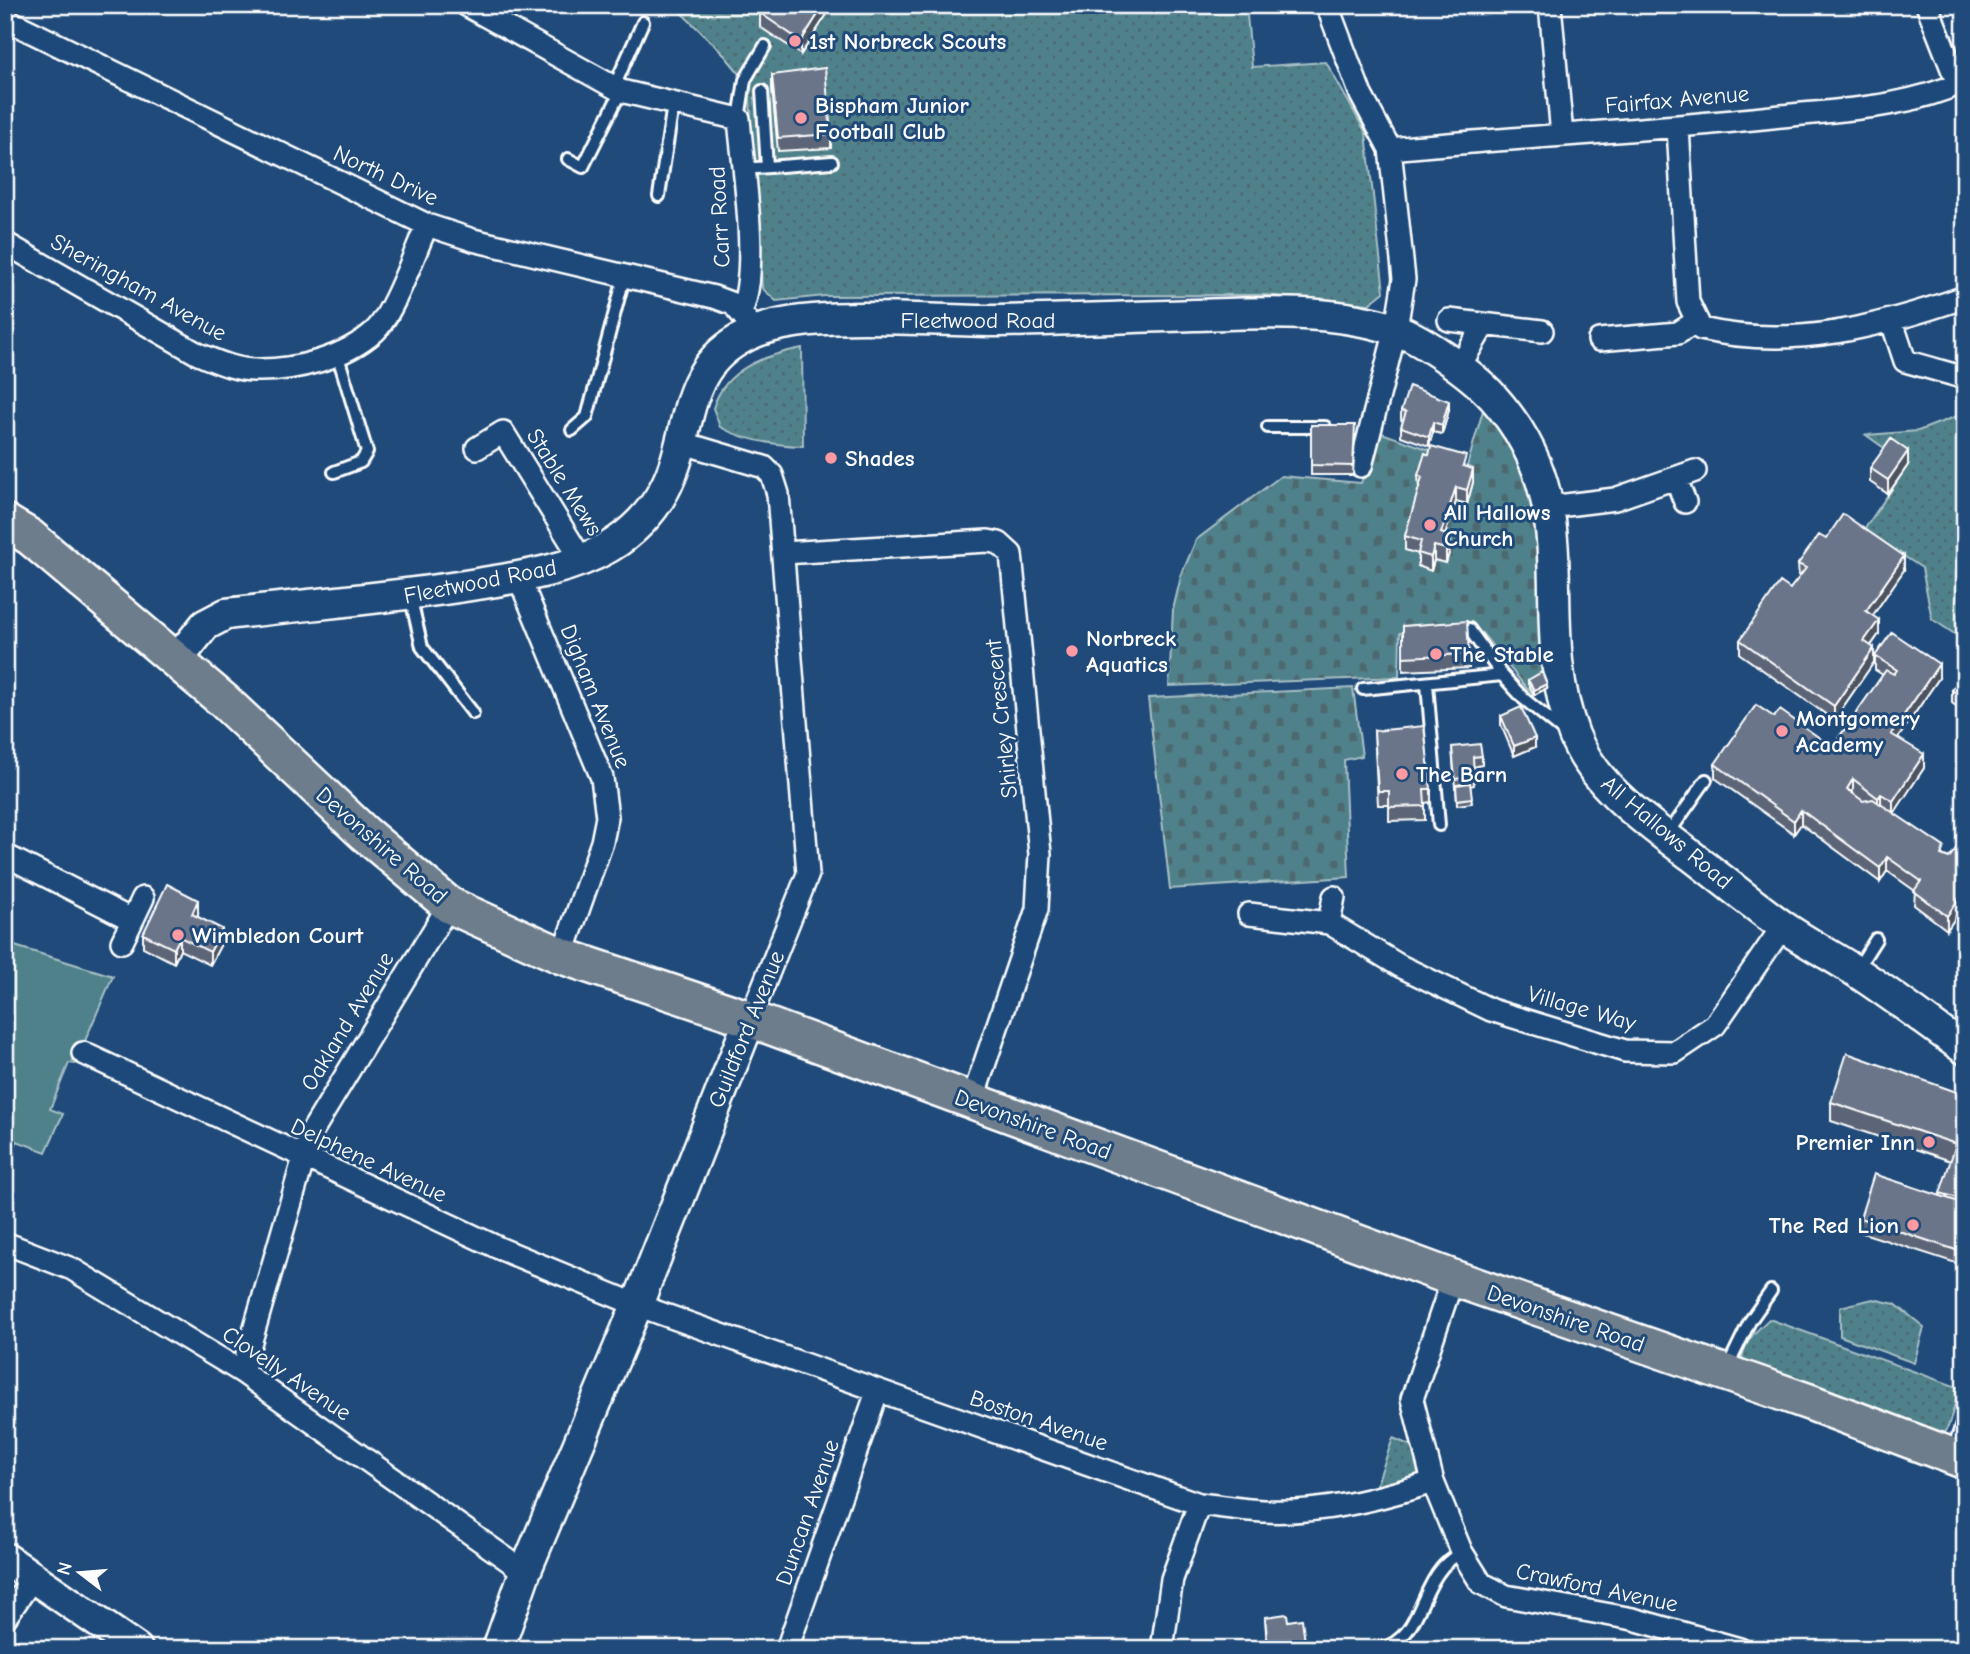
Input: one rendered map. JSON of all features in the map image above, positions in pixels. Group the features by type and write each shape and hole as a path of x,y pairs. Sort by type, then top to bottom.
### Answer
{"main road":[{"path":"5,522 30,537 177,660"},
{"name":"Devonshire Road","path":"177,660 364,833 449,905 562,956 750,1020 1453,1278 1725,1373 1958,1459"}],"street":[{"path":"466,5 618,89 673,105 739,119"},
{"path":"1327,5 1361,95 1390,149 1404,279 1396,329 1364,427 1361,466"},
{"path":"1550,5 1562,135"},
{"path":"1927,5 1961,82"},
{"name":"North Drive","path":"5,19 427,225 473,240 624,278 714,297 733,304 749,321"},
{"name":"Fairfax Avenue","path":"1390,149 1678,127 1883,106 1961,82"},
{"name":"Carr Road","path":"739,119 749,321"},
{"path":"1678,127 1688,302 1701,329 1735,337 1801,337 1892,322 1965,297"},
{"name":"Sheringham Avenue","path":"5,243 198,354 231,367 254,370 293,367 337,353 377,330 427,225"},
{"name":"Fleetwood Road","path":"177,660 205,625 226,614 410,595 519,578 582,560 621,539 652,508 673,469 694,390 704,370 733,344 749,321 1004,321 1236,313 1315,314 1396,329"},
{"path":"1449,320 1542,331"},
{"path":"1606,345 1678,333 1697,321"},
{"path":"1892,322 1905,361 1965,378"},
{"path":"1458,369 1484,326"},
{"name":"All Hallows Road","path":"1396,329 1483,386 1507,414 1534,457 1550,507 1560,694 1576,741 1597,775 1666,836 1783,926 1856,972 1965,1049"},
{"name":"Stable Mews","path":"477,448 511,425 582,560"},
{"name":"Guildford Avenue","path":"498,1649 525,1572 637,1305 808,874 778,494 772,475 764,467 680,442"},
{"path":"1550,507 1615,499 1685,475 1685,502"},
{"name":"Shirley Crescent","path":"783,553 988,541 999,543 1011,554 1040,855 1037,908 972,1101"},
{"name":"Digham Avenue","path":"519,578 602,778 606,804 607,817 602,842 562,956"},
{"path":"5,855 132,920"},
{"path":"1329,923 1334,897"},
{"path":"122,942 143,898"},
{"name":"Oakland Avenue","path":"242,1371 311,1133 449,905"},
{"name":"Village Way","path":"1249,914 1329,923 1400,966 1491,1010 1625,1051 1675,1052 1714,1025 1783,926"},
{"name":"Delphene Avenue","path":"83,1053 500,1249 637,1305"},
{"name":"Clovelly Avenue","path":"5,1243 72,1269 242,1371 525,1572"},
{"name":"Crawford Avenue","path":"1453,1278 1412,1399 1433,1482 1461,1551 1481,1583 1506,1596 1633,1619 1737,1648"},
{"name":"Boston Avenue","path":"637,1305 1199,1504 1265,1511 1319,1509 1368,1502 1433,1482"},
{"name":"Duncan Avenue","path":"788,1649 877,1392"},
{"path":"1162,1649 1172,1579 1199,1504"},
{"path":"5,1558 137,1649"},
{"path":"5,1618 34,1576"}],"lane":[{"path":"568,159 583,167 618,89 643,22"},
{"path":"739,119 745,80 765,46"},
{"path":"762,91 767,167"},
{"path":"659,196 673,105"},
{"path":"743,169 832,162"},
{"path":"572,430 587,416 624,278"},
{"path":"334,472 361,462 367,452 337,353"},
{"path":"1268,427 1332,427"},
{"path":"410,595 422,647 473,713"},
{"path":"1469,629 1502,675 1524,699 1576,741"},
{"path":"1363,689 1502,675"},
{"path":"1427,684 1439,825"},
{"path":"1666,836 1706,780"},
{"path":"1856,972 1876,939"},
{"path":"1725,1373 1750,1321 1770,1291"},
{"path":"1958,1459 1965,1416"},
{"path":"1380,1649 1406,1633 1440,1570 1461,1551"}],"green space":[{"path":"673,5 1246,5 1252,67 1326,62 1366,133 1384,292 1369,304 1264,295 825,296 776,301 762,288 749,85 721,51"},
{"path":"802,348 803,446 760,441 739,436 720,427 713,408 719,394 737,373 761,360"},
{"path":"1486,400 1527,468 1536,514 1549,688 1532,695 1482,633 1466,627 1400,633 1399,677 1169,686 1173,610 1181,576 1196,540 1281,476 1361,483 1379,432 1433,451 1419,489 1421,555 1418,566 1430,570 1434,560 1446,563 1441,547 1456,501 1467,503 1473,483 1463,480"},
{"path":"1965,413 1965,641 1932,619 1922,568 1864,530 1908,465 1866,435 1918,431"},
{"path":"1353,688 1362,756 1344,760 1349,877 1170,889 1148,698"},
{"path":"5,943 113,976 75,1064 69,1063 50,1109 63,1114 46,1152 17,1141 5,1176"},
{"path":"1873,1299 1895,1304 1924,1327 1914,1363 1840,1336 1840,1307"},
{"path":"1769,1319 1960,1388 1948,1427 1942,1435 1748,1366 1742,1359 1745,1347 1755,1332"},
{"path":"1393,1438 1412,1446 1422,1475 1373,1495"}],"building":[{"path":"765,5 824,5 801,41 760,13"},
{"name":"Bispham Junior Football Club","path":"825,68 831,134 778,138 772,75"},
{"path":"1409,386 1449,401 1442,425 1433,422 1429,437 1401,427 1406,412 1401,411"},
{"path":"1311,425 1355,425 1353,466 1311,465"},
{"path":"1891,439 1908,451 1888,480 1870,468"},
{"name":"All Hallows Church","path":"1431,446 1466,456 1463,466 1473,469 1467,490 1456,487 1441,533 1450,536 1446,549 1434,546 1431,557 1418,553 1421,541 1405,536 1422,477 1418,475 1425,453 1429,455"},
{"path":"1843,514 1904,556 1866,611 1879,620 1864,641 1874,648 1834,706 1740,640 1780,582 1790,589 1806,568 1798,564 1819,535 1826,539"},
{"path":"1467,621 1469,654 1403,657 1403,626"},
{"path":"1892,632 1939,664 1891,734 1924,754 1893,801 1881,794 1878,798 1853,779 1847,789 1863,801 1873,799 1944,847 1941,855 1949,858 1963,839 1965,840 1965,893 1963,892 1947,916 1914,891 1921,881 1887,857 1880,868 1801,810 1794,821 1715,764 1756,705 1774,717 1780,710 1827,743 1835,743 1886,670 1894,674 1897,670 1875,656"},
{"path":"1965,671 1965,699 1952,690"},
{"path":"1542,672 1547,684 1534,690 1528,680"},
{"path":"1521,707 1535,738 1514,746 1501,716"},
{"name":"The Barn","path":"1424,726 1431,789 1424,789 1425,806 1389,807 1389,791 1378,791 1374,731"},
{"path":"1480,744 1482,756 1473,757 1474,776 1455,779 1452,747"},
{"path":"1470,783 1472,798 1457,800 1456,785"},
{"name":"Wimbledon Court","path":"167,884 198,900 192,914 222,929 210,952 180,937 174,949 143,934"},
{"name":"Premier Inn","path":"1847,1053 1965,1095 1965,1200 1940,1193 1956,1144 1831,1102"},
{"name":"The Red Lion","path":"1874,1174 1965,1204 1965,1253 1860,1218"},
{"path":"1287,1614 1288,1621 1302,1619 1305,1642 1268,1647 1265,1617"}],"place":[{"name":"1st Norbreck Scouts","path":"795,41"},
{"name":"Bispham Junior Football Club","path":"801,118"},
{"name":"Shades","path":"831,458"},
{"name":"All Hallows Church","path":"1430,525"},
{"name":"Norbreck Aquatics","path":"1072,651"},
{"name":"The Stable","path":"1436,654"},
{"name":"Montgomery Academy","path":"1782,731"},
{"name":"The Barn","path":"1402,774"},
{"name":"Wimbledon Court","path":"178,935"},
{"name":"Premier Inn","path":"1929,1142"},
{"name":"The Red Lion","path":"1913,1225"}]}
